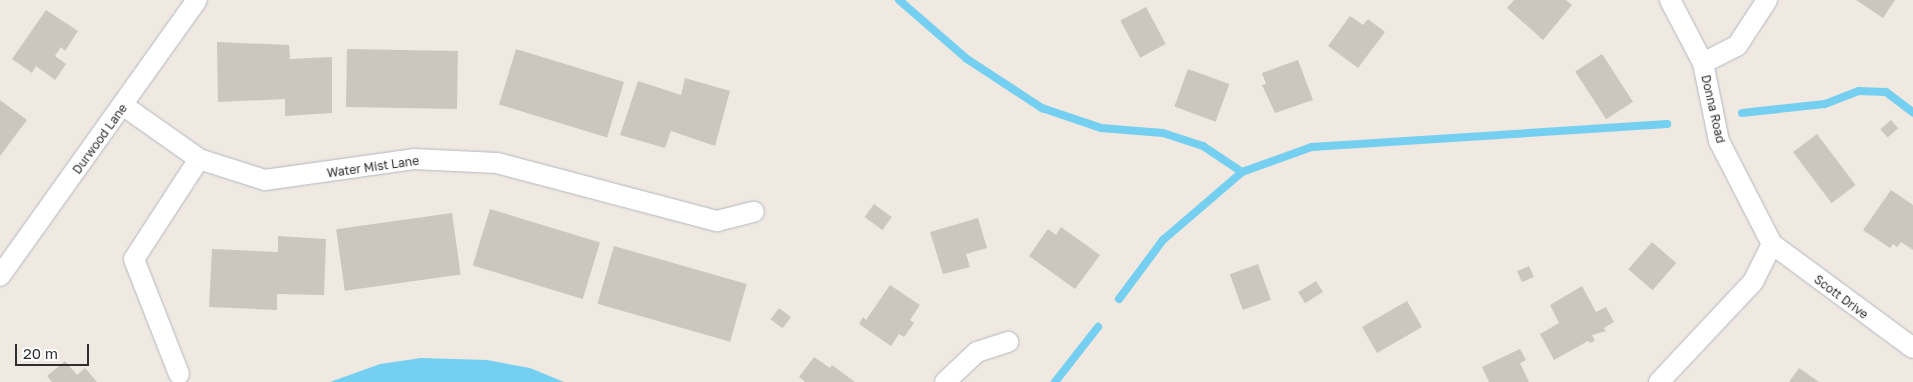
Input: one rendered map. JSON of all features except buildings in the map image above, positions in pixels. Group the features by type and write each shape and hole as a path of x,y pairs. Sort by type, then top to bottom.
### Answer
{"street":[{"name":"Durwood Lane","path":"0,276 124,106 197,0"},
{"name":"Donna Road","path":"1670,0 1702,64 1720,141 1772,244"},
{"path":"1702,64 1737,46 1767,0"},
{"name":"Water Mist Lane","path":"124,106 199,159 265,180 414,159 497,163 717,221 754,212"},
{"path":"179,374 134,260 199,159"},
{"path":"1659,382 1753,282 1772,244"},
{"name":"Scott Drive","path":"1772,244 1913,348"},
{"path":"945,382 977,352 1008,342"}],"water":[{"path":"421,358 487,360 530,368 564,382 330,382 380,364"}],"waterway":[{"path":"899,0 967,59 1042,108 1101,128 1163,133 1203,146 1242,172"},
{"path":"1742,113 1825,104 1859,91 1886,92 1913,112"},
{"path":"1119,299 1163,240 1242,172 1312,147 1667,124"},
{"path":"1055,382 1098,327"}]}
